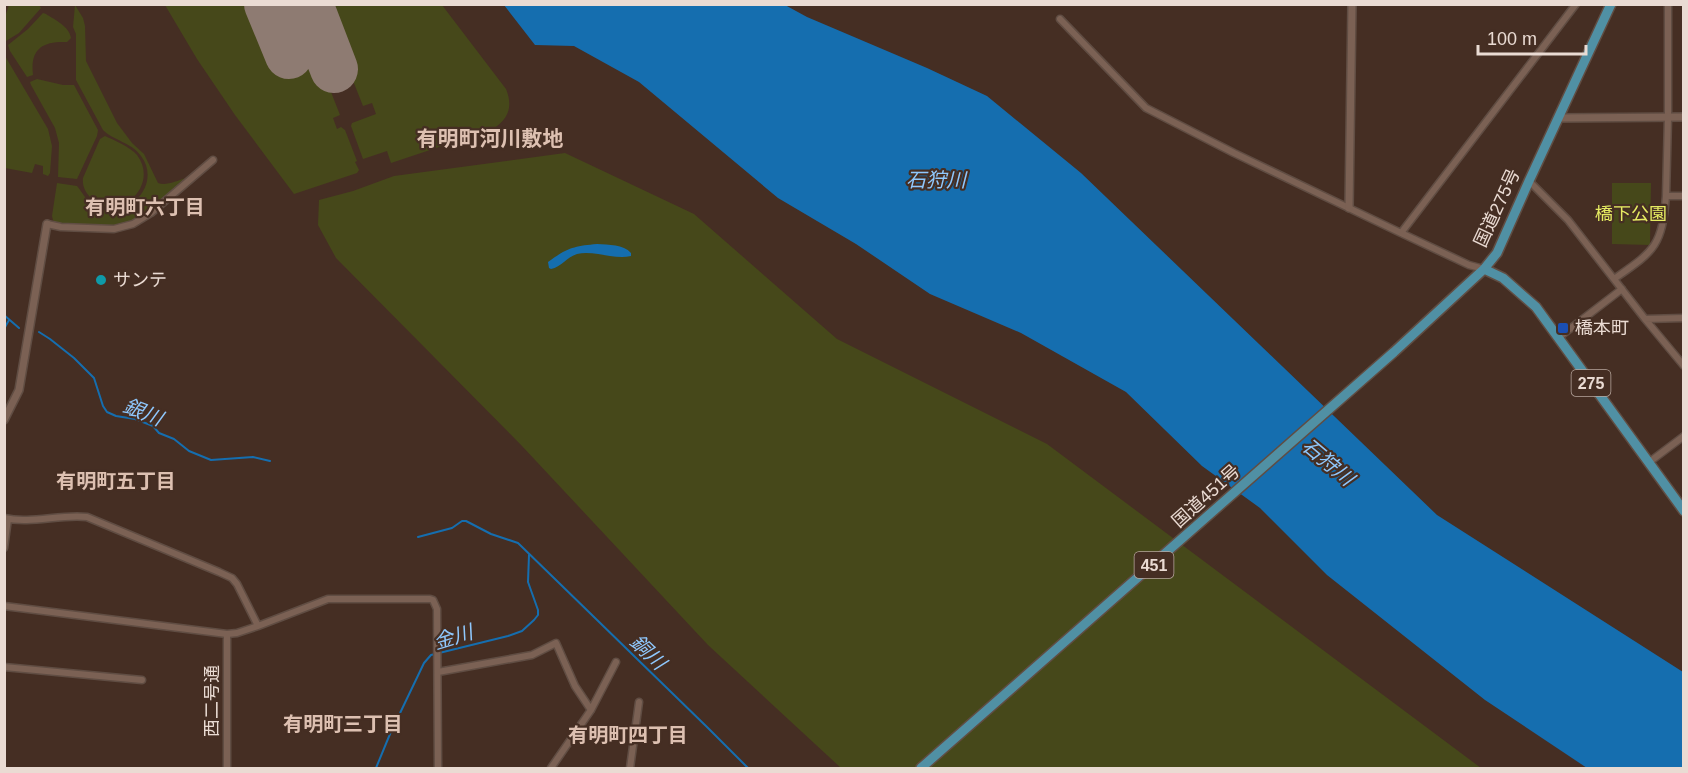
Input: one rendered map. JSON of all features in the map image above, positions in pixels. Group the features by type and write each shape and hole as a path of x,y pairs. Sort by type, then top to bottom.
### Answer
{"highway":[{"name":"国道275号","path":"1611,4 1497,253 1484,269 1503,278 1536,307 1683,511"},
{"name":"国道451号","path":"921,768 1484,269"}],"street":[{"path":"1349,208 1352,4"},
{"path":"1401,233 1576,4"},
{"path":"1614,279 1639,262 1656,245 1665,214 1668,4"},
{"path":"1060,19 1146,108 1401,233 1469,265 1484,269"},
{"path":"1558,118 1683,117"},
{"path":"5,417 19,390 47,224 61,227 114,229 134,225 213,160"},
{"path":"1529,181 1568,220 1683,366"},
{"path":"1666,196 1683,196"},
{"path":"1558,338 1622,289"},
{"path":"1645,320 1683,318"},
{"path":"1648,463 1683,436"},
{"path":"4,548 6,518 33,519 75,515 87,517 232,578 258,626"},
{"path":"4,606 227,634 258,626 328,599 430,598 437,609 438,768"},
{"name":"西二号通","path":"227,634 227,768"},
{"path":"438,672 532,655 556,642 575,686 591,710"},
{"path":"551,768 591,710 616,662"},
{"path":"4,667 142,680"},
{"path":"630,768 639,702"}],"green space":[{"path":"9,5 39,5 41,8 19,33 6,41 5,17"},
{"path":"75,5 85,26 86,61 117,123 132,143 144,154 158,183 168,184 185,178 141,217 114,226 56,223 52,216 57,183 77,186 92,204 104,210 116,210 127,207 136,200 144,190 147,179 147,168 141,156 137,151 103,130 76,80 76,34 73,27"},
{"path":"165,5 297,5 340,115 333,118 337,129 341,127 345,130 357,161 355,162 359,170 357,173 294,194 235,115 197,59"},
{"path":"301,5 320,5 347,74 342,85 331,80"},
{"path":"323,5 442,5 506,89 509,106 503,121 493,129 391,163 387,151 363,159 351,126 352,123 376,114 372,103 363,106"},
{"path":"43,13 65,27 71,38 67,42 51,43 40,48 34,59 33,75 27,77 8,45"},
{"path":"5,56 48,129 52,146 48,176 43,174 43,166 35,164 32,173 5,168"},
{"path":"37,79 74,85 98,130 77,179 58,177 59,143 55,128 31,85 30,82"},
{"path":"105,136 134,152 143,167 140,189 133,198 114,207 103,206 92,199 83,184 83,178 100,139"},
{"path":"565,153 694,214 837,339 1047,444 1481,768 841,768 708,645 522,446 336,258 318,225 319,200 394,176"},
{"name":"橋下公園","path":"1612,183 1651,183 1650,245 1612,244"}],"water":[{"name":"石狩川","path":"504,5 785,5 807,17 987,96 1081,173 1437,515 1683,672 1683,768 1587,768 1485,700 1327,575 1260,508 1202,466 1126,392 1021,333 930,294 856,244 778,198 639,82 574,46 535,45"},
{"path":"597,244 620,246 628,250 631,256 577,254 555,268 549,268 548,262 566,251"}],"waterway":[{"name":"銀川","path":"4,315 19,328"},
{"path":"4,329 9,320"},
{"name":"銀川","path":"39,332 74,358 94,378 107,412 153,426 159,433 174,439 189,451 211,460 253,457 270,461"},
{"name":"銅川","path":"418,537 452,528 466,521 491,534 518,543 748,768"},
{"name":"金川","path":"376,768 424,663 431,655 522,631 538,615 528,582 529,555"}],"runway":[{"path":"268,4 289,55"},
{"path":"309,4 334,69"}],"place":[{"name":"サンテ","path":"101,280"},
{"name":"橋本町","path":"1563,328"}],"district":[{"name":"有明町河川敷地","path":"490,139"},
{"name":"有明町六丁目","path":"145,207"},
{"name":"有明町五丁目","path":"116,481"},
{"name":"有明町三丁目","path":"343,724"},
{"name":"有明町四丁目","path":"628,735"}]}
